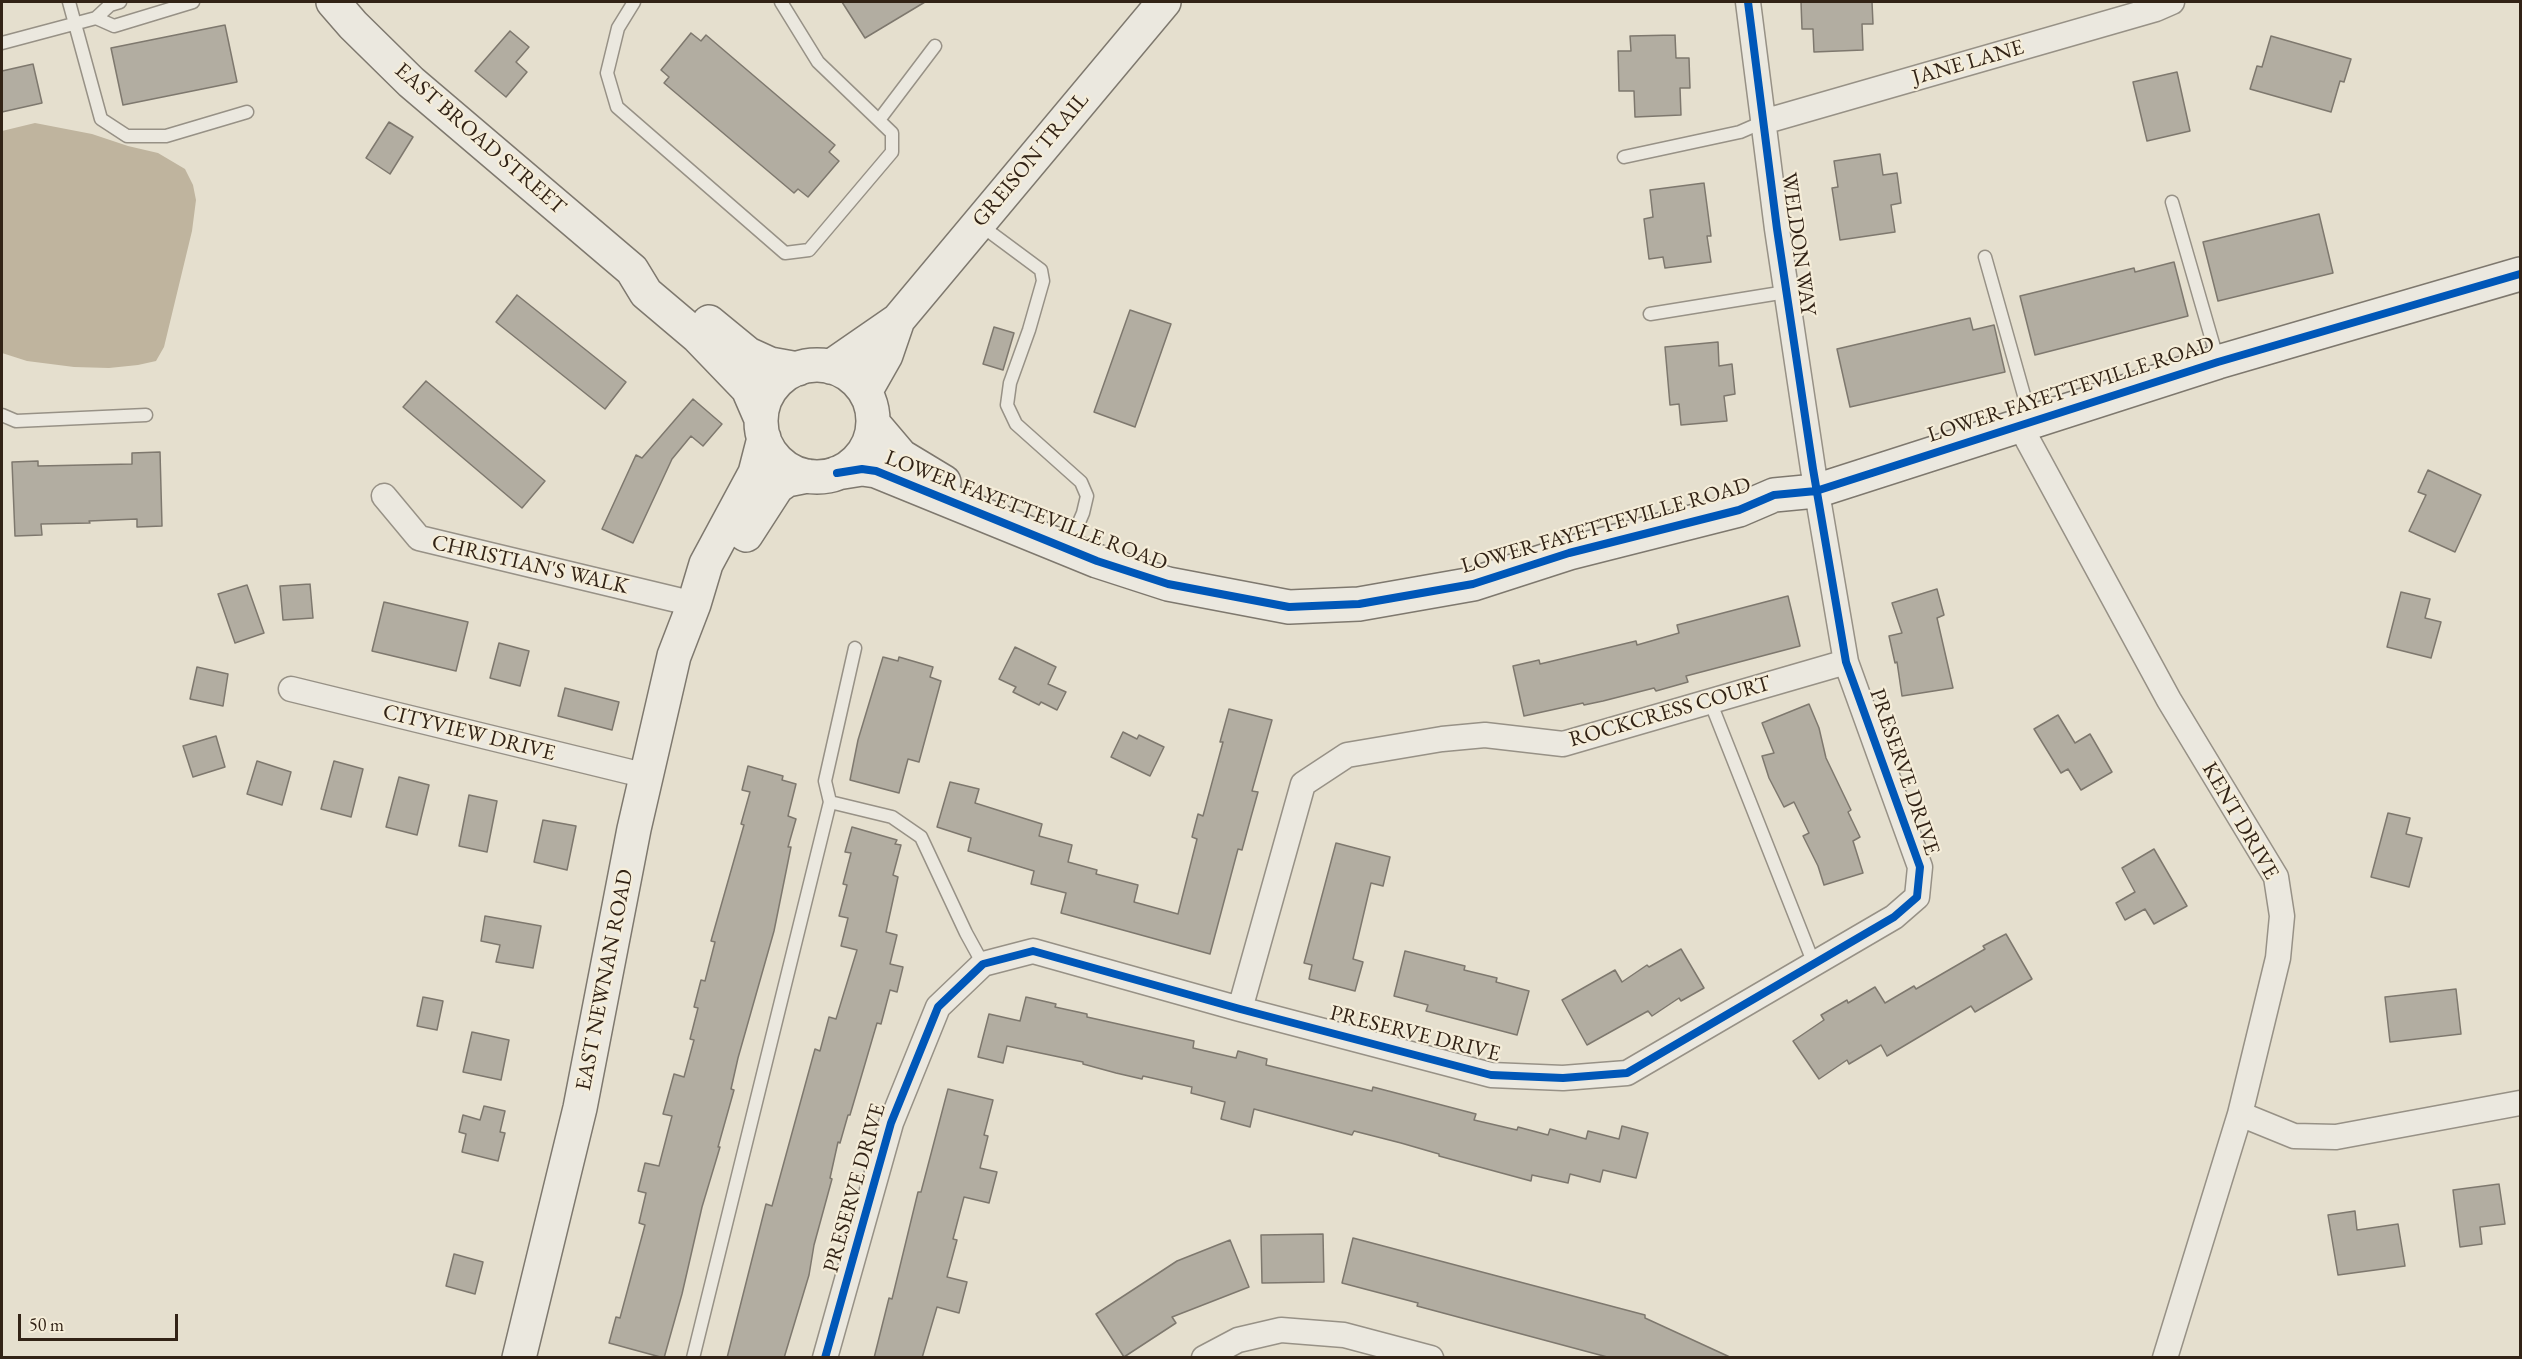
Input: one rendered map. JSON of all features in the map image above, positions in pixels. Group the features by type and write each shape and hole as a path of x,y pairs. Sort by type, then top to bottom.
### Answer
{"street":[{"name":"GREISON TRAIL","path":"830,367 898,320 1164,2"},
{"name":"WELDON WAY","path":"1748,2 1786,292 1816,491"},
{"name":"JANE LANE","path":"1763,122 2156,9 2172,2"},
{"name":"EAST BROAD STREET","path":"333,5 411,82 632,270 646,293 698,337 748,389 763,429 780,463 797,473 822,474"},
{"name":"EAST BROAD STREET","path":"632,270 657,280 748,354 770,364 798,369 819,365 830,367"},
{"name":"LOWER FAYETTEVILLE ROAD","path":"822,474 862,469 876,471 1097,561 1168,584 1289,608 1359,604 1473,584 1569,553 1739,510 1774,495 1816,491 2025,422 2218,362 2520,274"},
{"name":"GREISON TRAIL","path":"865,392 886,355 898,320"},
{"path":"822,474 847,468 863,453 869,444 873,423 870,401 865,392 850,376 830,367"},
{"path":"763,429 763,408 772,388 788,374 798,369"},
{"name":"KENT DRIVE","path":"2025,422 2169,700 2276,877 2282,916 2278,958 2240,1114 2165,1358"},
{"name":"LOWER FAYETTEVILLE ROAD","path":"873,423 901,456 990,507 1014,526"},
{"name":"EAST NEWNAN ROAD","path":"520,1357 580,1108 634,829 674,656 694,604 706,564 755,474 763,429"},
{"name":"EAST NEWNAN ROAD","path":"694,604 723,572 777,487 787,480 822,474"},
{"name":"PRESERVE DRIVE","path":"825,1358 891,1123 938,1007 983,964 1032,951 1491,1075 1563,1078 1605,1075 1627,1073 1894,917 1917,897 1920,867 1846,662 1816,491"},
{"name":"CHRISTIAN'S WALK","path":"384,496 419,538 694,604"},
{"name":"ROCKCRESS COURT","path":"1240,1009 1303,784 1347,755 1442,739 1485,735 1563,744 1846,662"},
{"name":"CITYVIEW DRIVE","path":"291,689 647,776"},
{"path":"2240,1114 2294,1136 2336,1137 2520,1103"},
{"path":"1204,1358 1238,1340 1281,1330 1344,1335 1431,1358"}],"lane":[{"path":"69,2 101,118 127,136 166,136 247,112"},
{"path":"2,42 96,18 110,5 120,2"},
{"path":"96,18 114,26 193,2"},
{"path":"634,2 618,28 607,73 617,107 785,253 809,250 892,152 892,132 818,62 781,2"},
{"path":"879,120 935,46"},
{"path":"1624,157 1740,132 1763,122"},
{"path":"2172,202 2218,362"},
{"path":"978,224 1041,270 1043,281 1010,383 1008,405 1016,424 1080,482 1087,496 1083,513 1068,549"},
{"path":"1985,258 2025,422"},
{"path":"1650,314 1786,292"},
{"path":"2,415 16,421 146,415"},
{"path":"693,1358 830,802 825,781 855,648"},
{"path":"1710,701 1814,964"},
{"path":"830,802 892,817 921,837 983,964"}],"shaded area":[{"path":"35,123 92,134 158,153 185,169 193,185 196,200 192,231 164,347 156,361 109,368 74,367 27,361 2,353 2,131"}],"building":[{"path":"842,2 925,2 865,38"},
{"path":"1801,2 1872,2 1873,24 1862,24 1863,50 1814,52 1813,29 1802,29"},
{"path":"225,25 237,82 123,105 111,48"},
{"path":"510,31 529,47 516,62 527,72 506,97 475,71"},
{"path":"691,33 701,41 706,35 835,145 829,152 839,161 808,197 798,189 794,193 664,83 669,77 661,70"},
{"path":"1675,35 1676,58 1689,58 1690,88 1680,88 1681,115 1635,117 1634,91 1619,91 1618,51 1631,51 1630,36"},
{"path":"2271,36 2351,59 2344,82 2340,81 2331,112 2250,89 2257,66 2262,67"},
{"path":"33,64 42,103 2,112 2,71"},
{"path":"2177,72 2190,131 2147,141 2133,82"},
{"path":"389,122 413,137 390,174 366,158"},
{"path":"1880,154 1883,175 1897,173 1901,203 1891,205 1895,232 1840,240 1832,188 1838,187 1834,161"},
{"path":"1704,183 1711,236 1707,236 1711,262 1665,268 1663,257 1649,259 1644,219 1653,217 1650,190"},
{"path":"2319,214 2333,273 2218,301 2203,242"},
{"path":"2174,262 2188,316 2035,355 2020,296 2134,268 2135,272"},
{"path":"517,295 626,382 605,409 496,322"},
{"path":"1130,310 1171,324 1135,427 1094,412"},
{"path":"1970,318 1973,330 1994,325 2005,372 1850,407 1837,349"},
{"path":"994,327 1014,333 1003,370 983,364"},
{"path":"1718,342 1719,366 1732,364 1735,394 1724,396 1727,421 1681,425 1679,404 1670,405 1665,347"},
{"path":"426,381 545,481 522,508 403,407"},
{"path":"693,399 722,424 703,446 691,436 672,459 633,543 602,529 636,455 642,458"},
{"path":"160,452 162,526 137,527 137,519 41,524 42,535 15,536 12,462 38,461 38,466 132,464 132,453"},
{"path":"2428,470 2481,495 2455,552 2409,531 2426,495 2418,492"},
{"path":"310,584 313,618 283,620 280,586"},
{"path":"247,585 264,633 235,643 218,594"},
{"path":"1937,589 1944,615 1937,618 1953,688 1902,696 1897,662 1895,663 1889,636 1902,633 1892,603"},
{"path":"2401,592 2430,599 2425,618 2441,622 2431,658 2387,647"},
{"path":"1788,596 1800,646 1686,676 1688,682 1656,691 1654,688 1603,701 1524,716 1513,666 1539,660 1540,664 1636,641 1637,645 1679,633 1677,625"},
{"path":"384,602 468,622 456,671 372,651"},
{"path":"499,643 529,651 520,686 490,678"},
{"path":"1015,647 1056,667 1048,684 1066,692 1057,710 1041,702 1039,705 1013,692 1016,687 999,679"},
{"path":"883,657 898,661 899,657 933,667 930,677 941,681 919,762 908,759 899,793 850,780 858,740"},
{"path":"197,667 228,674 223,706 190,699"},
{"path":"565,688 619,702 612,730 558,716"},
{"path":"1809,704 1819,728 1826,758 1851,810 1848,812 1860,837 1853,841 1863,873 1824,885 1818,866 1803,836 1809,833 1794,802 1784,807 1769,778 1762,756 1774,753 1762,723"},
{"path":"1229,709 1272,720 1252,791 1258,792 1242,850 1238,849 1210,954 1061,913 1066,893 1031,884 1034,871 968,851 971,838 937,827 950,782 979,789 975,803 1042,824 1039,836 1072,845 1068,862 1097,870 1096,874 1138,885 1134,902 1178,914 1197,839 1192,837 1198,814 1203,816 1223,742 1220,742"},
{"path":"2058,715 2075,743 2090,734 2112,772 2081,790 2068,769 2061,773 2034,729"},
{"path":"1123,732 1137,739 1139,735 1164,747 1150,776 1111,757"},
{"path":"216,736 225,767 193,777 183,746"},
{"path":"257,761 291,772 282,805 247,794"},
{"path":"334,761 363,769 351,817 321,809"},
{"path":"748,766 783,776 782,780 796,784 788,816 796,819 788,847 791,847 774,931 738,1058 731,1089 734,1090 718,1147 720,1147 702,1207 682,1294 664,1358 609,1343 616,1317 620,1318 645,1225 639,1223 646,1193 638,1191 645,1163 659,1166 672,1116 663,1114 674,1074 684,1077 694,1040 690,1039 698,1008 694,1007 701,980 705,981 715,942 711,941 744,825 741,824 750,792 742,790"},
{"path":"399,777 429,785 417,835 386,827"},
{"path":"469,795 497,801 487,852 459,846"},
{"path":"2388,813 2410,818 2406,834 2422,838 2409,887 2371,877"},
{"path":"543,820 576,826 567,870 534,862"},
{"path":"852,827 897,840 895,844 901,845 893,875 898,877 886,932 897,935 890,964 903,967 897,992 890,990 881,1024 877,1023 850,1115 848,1115 840,1143 838,1142 830,1178 832,1179 814,1245 809,1275 784,1358 727,1358 766,1204 772,1206 815,1049 820,1051 829,1017 836,1019 857,950 841,946 848,918 839,916 847,885 843,884 851,853 845,852"},
{"path":"1336,843 1390,857 1383,886 1371,883 1353,959 1363,962 1355,991 1309,979 1312,965 1304,963"},
{"path":"2154,849 2187,906 2154,924 2145,909 2125,920 2116,903 2135,892 2122,868"},
{"path":"485,916 541,926 533,968 496,962 500,945 481,941"},
{"path":"2006,934 2032,979 1975,1012 1971,1006 1887,1056 1881,1045 1849,1064 1847,1060 1819,1079 1793,1041 1824,1020 1821,1015 1847,1000 1848,1003 1875,987 1885,1003 1914,986 1916,989 1985,949 1983,946"},
{"path":"1681,949 1704,988 1681,1001 1679,998 1652,1016 1648,1011 1587,1045 1562,1000 1615,970 1622,982 1647,965 1649,967"},
{"path":"1405,951 1465,966 1464,970 1497,978 1496,982 1529,991 1517,1035 1426,1011 1428,1005 1394,996"},
{"path":"2456,989 2461,1034 2390,1042 2385,997"},
{"path":"423,997 443,1001 437,1030 417,1026"},
{"path":"1026,997 1056,1004 1055,1007 1087,1014 1087,1017 1194,1041 1193,1048 1236,1058 1238,1051 1267,1059 1266,1065 1372,1091 1373,1087 1476,1114 1474,1120 1517,1130 1518,1127 1548,1135 1550,1129 1586,1139 1588,1131 1619,1139 1622,1126 1648,1133 1636,1178 1603,1170 1600,1182 1570,1174 1568,1183 1532,1175 1531,1181 1439,1156 1439,1154 1401,1143 1354,1131 1352,1135 1254,1109 1250,1127 1221,1119 1225,1102 1191,1093 1192,1087 1143,1076 1142,1079 1083,1064 1083,1062 1007,1046 1003,1063 978,1057 989,1014 1020,1021"},
{"path":"472,1032 509,1040 501,1080 463,1072"},
{"path":"948,1089 993,1100 984,1135 988,1136 980,1168 997,1172 989,1203 964,1197 953,1239 957,1240 947,1277 967,1282 959,1313 937,1307 922,1358 874,1358 889,1298 892,1299 918,1192 921,1192"},
{"path":"484,1106 505,1111 500,1132 505,1133 498,1161 462,1152 466,1134 459,1132 463,1115 480,1120"},
{"path":"2499,1184 2505,1224 2480,1227 2482,1244 2460,1247 2453,1190"},
{"path":"2355,1211 2357,1230 2398,1224 2405,1266 2338,1275 2328,1215"},
{"path":"1323,1234 1324,1282 1262,1283 1261,1235"},
{"path":"1353,1238 1645,1315 1645,1318 1732,1358 1611,1358 1417,1306 1418,1303 1342,1283"},
{"path":"1230,1240 1249,1287 1172,1317 1176,1323 1124,1357 1096,1314 1177,1261"},
{"path":"454,1254 483,1262 475,1294 446,1286"}],"cycle path":[{"path":"825,1358 891,1123 938,1007 983,964 1033,951 1240,1009 1491,1075 1563,1078 1627,1073 1894,917 1917,897 1920,867 1846,662 1813,469 1777,229 1748,2"},
{"path":"837,473 862,469 876,471 1097,561 1168,584 1289,607 1359,604 1473,584 1569,553 1739,510 1774,495 1816,491 2218,362 2520,274"}]}
